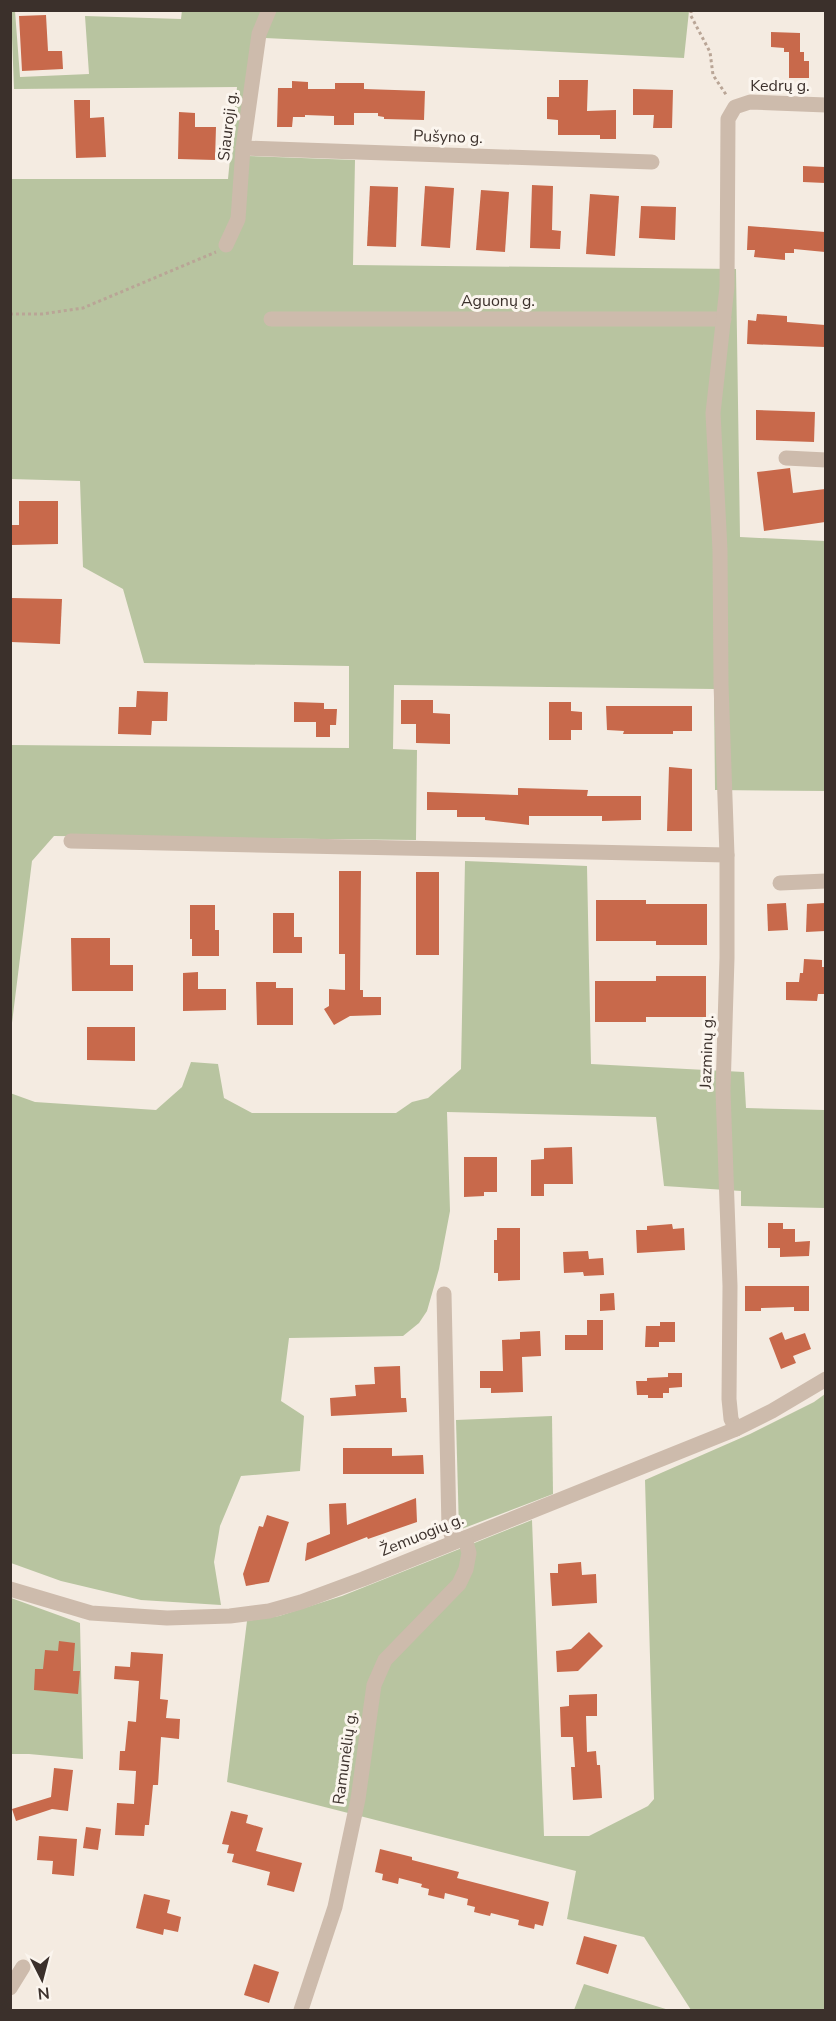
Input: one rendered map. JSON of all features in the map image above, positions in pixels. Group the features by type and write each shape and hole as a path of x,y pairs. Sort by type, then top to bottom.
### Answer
{"street":[{"name":"Siauroji g.","path":"226,245 238,219 243,148 259,34 269,10"},
{"name":"Kedrų g.","path":"735,107 750,102 825,105"},
{"name":"Jazminų g.","path":"735,107 728,119 727,287 713,413 720,550 721,674 727,855 728,958 723,1091 730,1286 729,1398 731,1419 736,1429"},
{"name":"Pušyno g.","path":"243,148 652,162"},
{"name":"Aguonų g.","path":"272,319 724,319"},
{"path":"786,458 825,460"},
{"path":"71,842 727,855"},
{"path":"780,883 825,881"},
{"name":"Ramunėlių g.","path":"301,2010 335,1907 358,1800 374,1685 385,1660 459,1584 466,1569 469,1553 449,1528 444,1294"},
{"name":"Žemuogių g.","path":"10,1589 91,1613 167,1618 238,1615 269,1611 302,1602 736,1429 825,1380"},
{"path":"10,1988 23,1967"}],"path":[{"path":"691,10 691,16 710,52 713,75 735,107"},
{"path":"10,314 42,314 83,308 210,255 226,245"}],"green space":[{"path":"182,10 689,11 684,58 265,38 248,156 355,160 353,265 736,269 740,537 825,541 825,791 715,790 714,689 394,685 393,749 417,750 416,840 54,836 32,861 11,1031 11,745 349,748 349,666 144,663 123,589 83,567 80,481 11,479 11,179 228,179 237,87 14,89 11,11 15,11 20,77 89,74 85,16 181,19"},
{"path":"465,861 587,866 591,1064 744,1072 746,1108 825,1110 825,1208 741,1206 741,1191 664,1186 656,1117 447,1112 450,1211 439,1269 427,1311 419,1323 403,1336 289,1338 281,1401 304,1416 300,1471 241,1476 220,1526 214,1562 221,1605 141,1600 61,1581 11,1563 10,1093 35,1102 156,1110 182,1087 191,1062 218,1064 224,1098 252,1113 396,1113 412,1102 428,1098 461,1069"},
{"path":"825,1394 825,2010 691,2010 644,1937 567,1919 576,1871 227,1782 247,1621 279,1616 342,1596 532,1520 544,1836 589,1836 648,1806 654,1799 645,1480 750,1434 814,1402"},
{"path":"552,1416 553,1494 459,1530 456,1420"},
{"path":"11,1598 80,1623 83,1759 11,1754"},
{"path":"584,1984 669,2010 574,2010"}],"building":[{"path":"46,15 48,51 62,51 63,69 22,71 19,16"},
{"path":"771,32 800,33 800,52 804,52 804,61 809,61 809,78 789,78 789,52 784,52 784,48 771,47"},
{"path":"559,80 588,80 587,111 616,110 616,139 600,139 600,135 558,135 558,120 547,119 547,97 559,97"},
{"path":"292,81 308,82 308,89 335,89 335,83 364,83 364,89 425,91 424,120 384,119 378,116 378,113 354,113 354,125 334,125 334,116 305,115 305,117 293,117 292,127 277,127 278,88 292,88"},
{"path":"633,89 673,90 672,128 653,128 654,115 633,115"},
{"path":"74,100 90,100 90,118 104,117 106,157 76,158"},
{"path":"179,112 195,113 195,127 216,127 215,160 178,159"},
{"path":"803,166 825,167 825,183 803,182"},
{"path":"532,185 553,186 552,230 561,231 560,249 530,248"},
{"path":"370,186 398,187 396,247 367,246"},
{"path":"425,186 454,188 450,248 421,246"},
{"path":"481,190 509,192 505,252 476,250"},
{"path":"590,194 619,196 615,256 586,254"},
{"path":"641,206 676,207 675,240 639,238"},
{"path":"748,226 825,232 825,252 794,249 794,253 785,253 785,260 754,257 755,250 747,250"},
{"path":"757,314 787,316 787,322 825,325 825,347 747,344 748,320 756,321"},
{"path":"756,410 815,412 814,442 756,440"},
{"path":"790,468 793,493 825,489 825,522 764,531 757,472"},
{"path":"19,501 58,501 58,544 12,545 12,525 19,525"},
{"path":"12,598 62,599 60,644 11,642"},
{"path":"137,691 168,692 167,721 152,721 151,735 118,734 119,707 136,707"},
{"path":"401,700 433,700 433,713 450,714 450,744 416,743 416,724 401,724"},
{"path":"294,702 324,703 324,709 337,709 336,725 330,725 330,737 316,737 316,722 294,722"},
{"path":"549,702 571,702 571,711 582,712 582,730 571,730 571,740 549,740"},
{"path":"606,706 692,706 692,731 673,731 673,734 623,734 624,731 607,730"},
{"path":"669,767 692,769 692,831 667,831"},
{"path":"518,788 588,790 587,796 641,796 641,820 602,821 602,816 529,816 529,825 485,820 485,817 457,817 457,810 427,810 427,792 518,795"},
{"path":"339,871 361,871 360,990 363,990 363,997 381,997 381,1015 350,1016 334,1025 324,1009 329,1006 329,989 345,990 345,954 339,954"},
{"path":"416,872 439,872 439,955 416,955"},
{"path":"596,900 646,900 646,904 707,904 707,945 656,945 656,941 596,941"},
{"path":"786,903 788,930 768,931 767,904"},
{"path":"825,903 825,931 806,932 807,904"},
{"path":"190,905 215,905 215,930 219,930 219,956 192,956"},
{"path":"273,913 294,913 294,937 302,937 302,953 273,953"},
{"path":"71,938 110,938 110,965 133,965 133,991 72,991"},
{"path":"804,959 822,960 822,967 825,967 825,994 818,994 817,1001 786,1000 786,982 799,982 800,973 803,973"},
{"path":"198,972 198,989 226,989 226,1010 183,1011 183,973"},
{"path":"656,976 706,976 706,1017 646,1017 646,1022 595,1022 595,981 656,981"},
{"path":"256,982 276,982 276,988 293,988 293,1025 257,1025"},
{"path":"87,1027 135,1027 135,1061 87,1060"},
{"path":"572,1147 573,1184 544,1184 544,1196 531,1196 531,1160 544,1159 544,1148"},
{"path":"464,1157 497,1157 497,1192 484,1192 484,1196 464,1197"},
{"path":"768,1223 783,1223 783,1229 795,1229 795,1242 810,1241 809,1256 780,1257 780,1248 768,1248"},
{"path":"672,1224 673,1229 684,1228 685,1250 637,1253 636,1230 647,1230 647,1226"},
{"path":"497,1228 520,1228 520,1280 498,1281 498,1273 494,1273 494,1240 497,1240"},
{"path":"588,1251 589,1259 603,1258 604,1275 584,1276 583,1272 564,1273 563,1252"},
{"path":"745,1286 809,1286 809,1311 794,1311 794,1307 745,1311"},
{"path":"614,1293 615,1310 600,1311 600,1294"},
{"path":"587,1320 603,1320 603,1350 565,1350 565,1335 587,1335"},
{"path":"660,1322 675,1322 675,1342 659,1342 659,1347 645,1347 646,1326 660,1326"},
{"path":"540,1331 541,1356 522,1357 523,1392 491,1393 491,1388 480,1388 480,1371 503,1371 502,1340 520,1339 520,1332"},
{"path":"782,1332 785,1340 805,1333 811,1349 793,1356 796,1363 781,1369 769,1338"},
{"path":"400,1366 401,1398 406,1398 407,1412 331,1416 330,1398 356,1396 355,1385 375,1384 374,1367"},
{"path":"668,1373 682,1373 682,1387 669,1388 669,1393 663,1393 663,1398 637,1395 636,1381 668,1377"},
{"path":"343,1448 392,1448 392,1456 423,1455 424,1474 343,1474"},
{"path":"416,1498 417,1522 368,1539 367,1537 305,1561 307,1543 330,1534 329,1504 346,1503 347,1525"},
{"path":"267,1515 289,1522 269,1582 246,1586 243,1574 259,1526 263,1527"},
{"path":"581,1562 582,1575 596,1574 597,1603 552,1606 550,1573 558,1573 558,1564"},
{"path":"589,1632 603,1646 578,1671 557,1672 556,1651 571,1649"},
{"path":"59,1641 75,1643 73,1671 80,1671 78,1694 34,1690 35,1669 43,1669 45,1650 58,1651"},
{"path":"131,1652 163,1654 160,1699 168,1700 166,1718 180,1719 179,1739 161,1737 158,1785 153,1785 149,1825 145,1825 144,1836 115,1835 117,1803 134,1804 136,1771 119,1770 120,1751 125,1751 128,1721 136,1722 139,1681 114,1679 115,1666 130,1667"},
{"path":"597,1694 597,1716 586,1716 587,1752 596,1751 597,1765 600,1765 602,1798 573,1800 571,1767 575,1767 573,1737 561,1737 560,1707 569,1706 569,1695"},
{"path":"54,1768 73,1770 68,1811 52,1809 16,1821 12,1809 51,1797"},
{"path":"231,1811 248,1815 246,1823 263,1828 256,1851 302,1863 294,1892 267,1885 270,1872 232,1862 234,1854 227,1853 229,1845 222,1844"},
{"path":"86,1827 101,1829 98,1850 83,1848"},
{"path":"39,1836 77,1839 74,1876 52,1874 53,1861 37,1860"},
{"path":"380,1849 459,1872 457,1878 549,1902 543,1926 535,1924 534,1929 518,1925 519,1920 491,1913 490,1916 474,1912 475,1907 467,1905 468,1899 445,1893 444,1899 428,1895 429,1889 421,1887 422,1884 399,1878 398,1884 382,1880 383,1874 375,1872"},
{"path":"144,1894 170,1900 167,1913 181,1917 178,1932 164,1929 163,1935 136,1928"},
{"path":"584,1936 617,1945 608,1974 576,1964"},
{"path":"254,1964 279,1972 269,2003 244,1995"}]}
